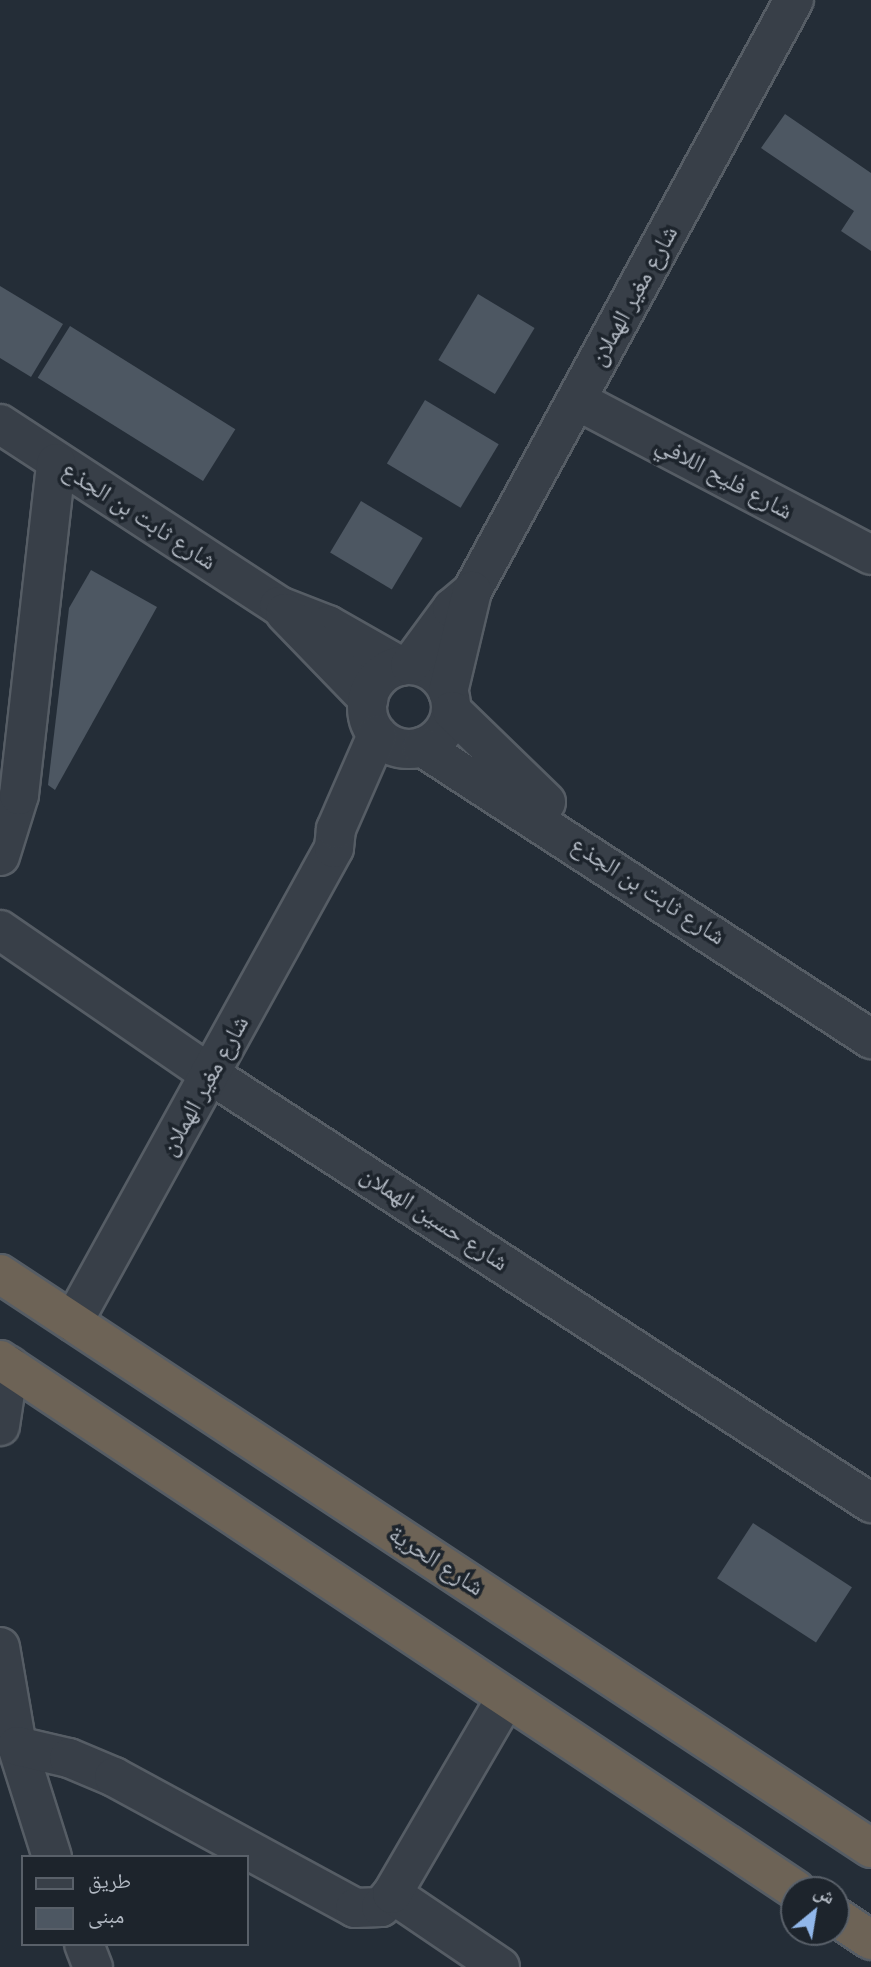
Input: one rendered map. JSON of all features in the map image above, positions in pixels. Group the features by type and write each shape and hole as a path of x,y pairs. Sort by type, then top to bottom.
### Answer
{"highway":[{"name":"شارع الحرية","path":"0,1275 871,1848"},
{"path":"4,1363 780,1879"},
{"path":"850,1926 871,1940"}],"street":[{"name":"شارع مغير الهملان","path":"450,701 472,591 578,401 794,0"},
{"name":"شارع فليح اللافي","path":"578,401 871,555"},
{"name":"شارع ثابت بن الجذع","path":"0,425 279,606 328,625 405,665"},
{"path":"0,856 19,795 57,463"},
{"name":"شارع مغير الهملان","path":"405,665 452,608 472,591"},
{"name":"شارع ثابت بن الجذع","path":"279,606 368,699"},
{"path":"405,665 429,670 450,701 439,737 403,744 368,719 368,699 382,674 405,665"},
{"name":"شارع ثابت بن الجذع","path":"450,701 511,774 557,811 871,1019"},
{"name":"شارع مغير الهملان","path":"74,1322 334,848 347,837 403,744"},
{"name":"شارع ثابت بن الجذع","path":"403,744 871,1039"},
{"name":"شارع حسين الهملان","path":"0,930 211,1075 869,1498"},
{"path":"0,1426 4,1363"},
{"path":"0,1647 17,1746 51,1855"},
{"path":"17,1746 69,1758 114,1777 355,1908 381,1907 393,1894 506,1698"},
{"path":"393,1894 500,1967"},
{"path":"85,1946 93,1967"}],"building":[{"path":"785,114 871,173 871,251 841,231 854,211 761,148"},
{"path":"0,286 63,324 31,377 0,358"},
{"path":"478,294 535,328 495,394 438,360"},
{"path":"70,326 235,429 203,481 38,378"},
{"path":"425,400 499,444 461,508 387,463"},
{"path":"361,501 423,538 392,590 330,552"},
{"path":"91,570 157,607 55,790 48,785 69,608"},
{"path":"753,1523 852,1587 816,1643 717,1578"}]}
